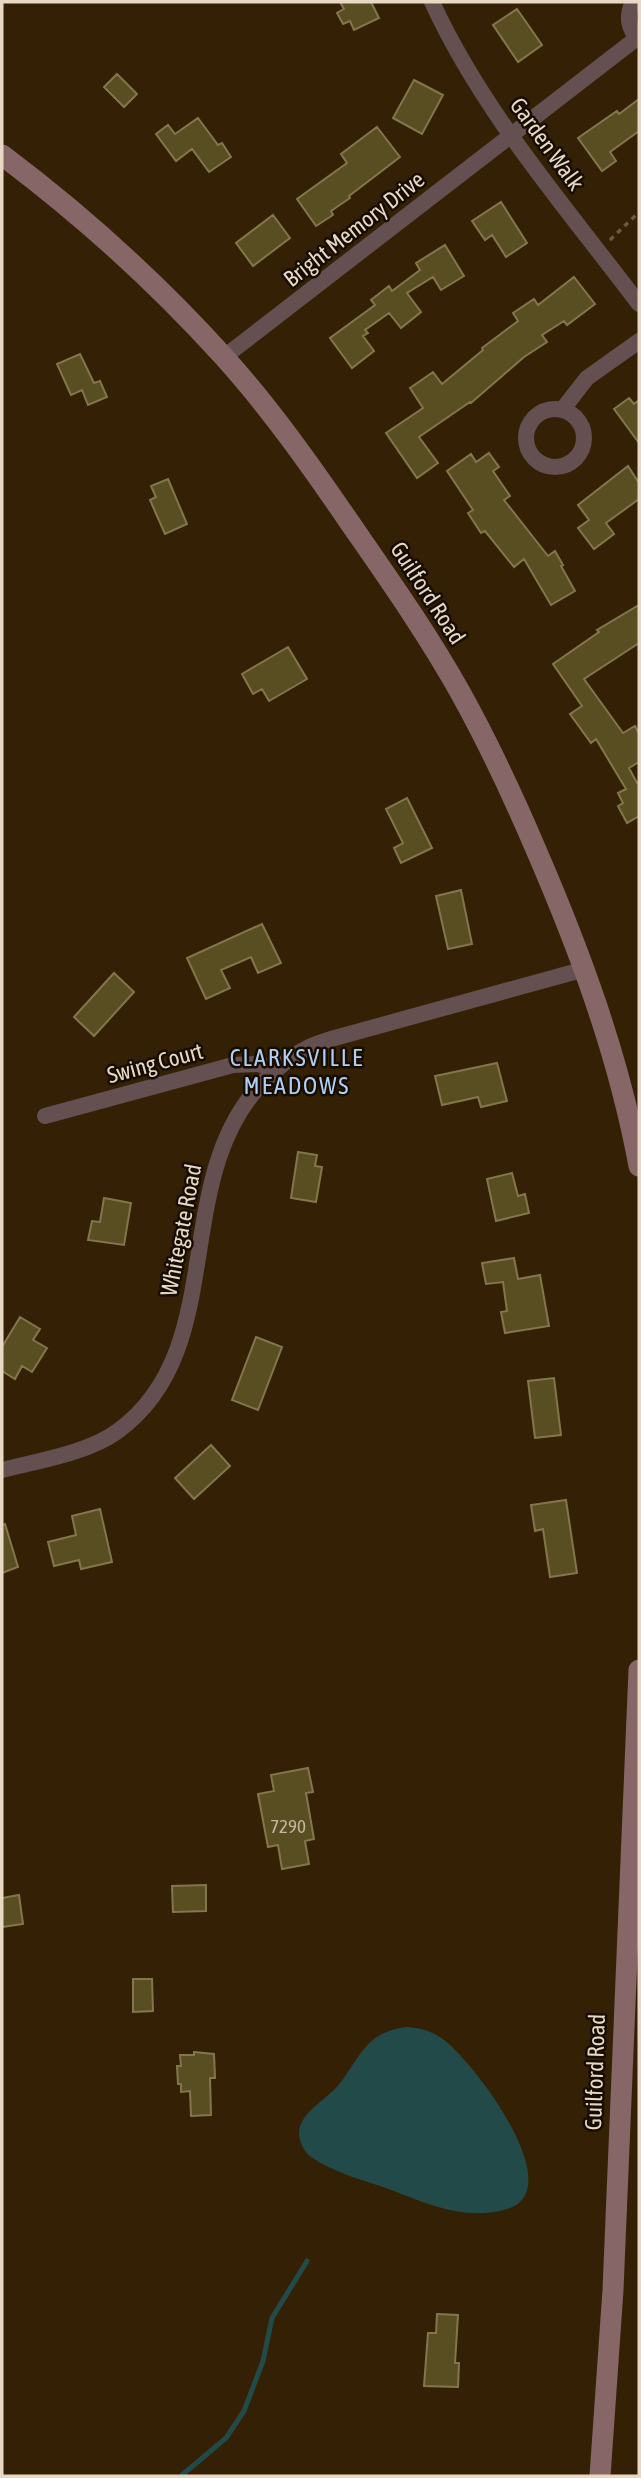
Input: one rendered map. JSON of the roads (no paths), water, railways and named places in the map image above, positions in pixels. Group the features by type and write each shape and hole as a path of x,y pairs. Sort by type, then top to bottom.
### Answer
{"main road":[{"name":"Guilford Road","path":"2,155 101,235 225,357 326,488 395,588 453,680 517,805 584,969 620,1079 639,1166"},
{"name":"Guilford Road","path":"600,2476 613,2290 639,1670"}],"street":[{"name":"Garden Walk","path":"432,2 469,73 511,136 639,304"},
{"path":"633,2 628,21 638,39"},
{"name":"Bright Memory Drive","path":"225,357 638,39"},
{"path":"562,410 587,378 639,341"},
{"name":"Whitegate Road","path":"2,1470 68,1453 115,1433 135,1417 153,1397 167,1374 182,1336 210,1187 222,1146 236,1116 255,1090 277,1068 301,1051 331,1039 584,969"},
{"name":"Swing Court","path":"45,1116 233,1065 256,1064 277,1068"}],"water":[{"path":"406,2027 432,2033 454,2049 492,2095 509,2123 523,2152 528,2177 524,2197 507,2209 471,2213 436,2206 331,2168 311,2157 303,2148 299,2135 303,2119 336,2088 366,2046 382,2034"}],"waterway":[{"path":"181,2476 226,2438 244,2411 263,2361 272,2318 307,2261"}],"district":[{"name":"CLARKSVILLE MEADOWS","path":"297,1072"}]}
